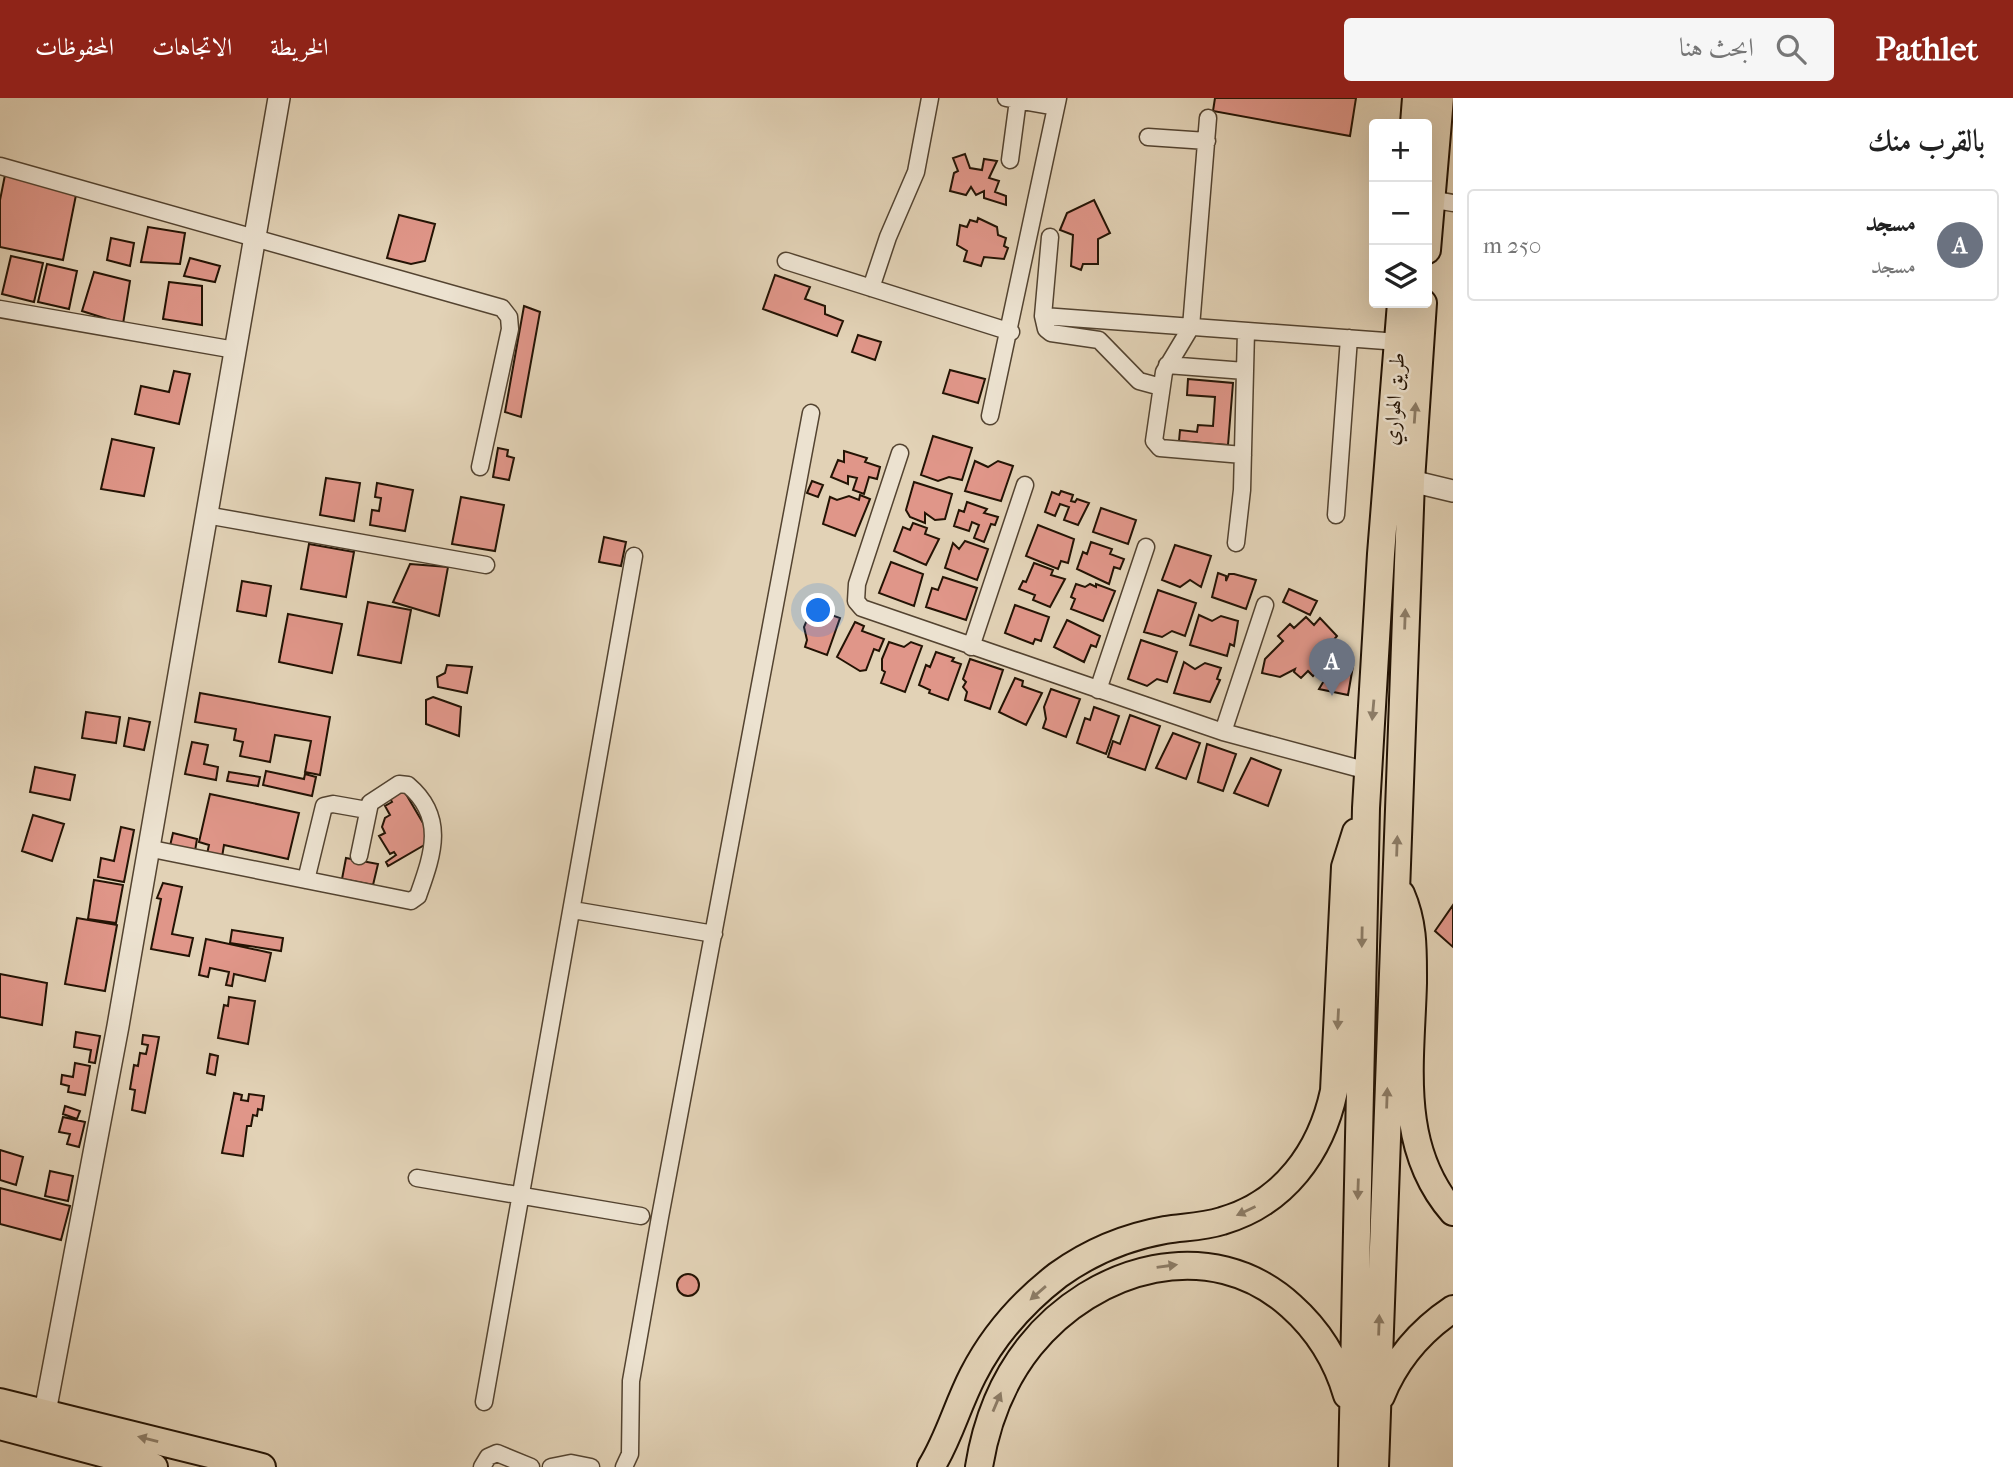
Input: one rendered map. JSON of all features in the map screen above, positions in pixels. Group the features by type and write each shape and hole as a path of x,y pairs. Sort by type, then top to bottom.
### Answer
{"highway":[{"path":"1415,119 1416,98"},
{"path":"1429,245 1442,201 1440,98"},
{"name":"طريق الهواري","path":"1366,808 1401,308"},
{"name":"طريق الهواري","path":"1364,1414 1395,883 1410,481 1423,308"},
{"path":"1366,808 1364,1414 1375,1467"},
{"path":"931,1467 983,1358 1005,1326 1045,1286 1092,1254 1127,1239 1207,1225 1241,1214 1280,1190 1309,1157 1324,1126 1334,1091 1345,867 1366,808"},
{"path":"1395,883 1414,931 1413,1130 1428,1177 1453,1212"},
{"path":"979,1467 986,1432 999,1397 1018,1362 1044,1330 1072,1306 1103,1287 1136,1273 1170,1265 1199,1265 1229,1270 1258,1282 1284,1299 1308,1323 1328,1351 1343,1382 1364,1414"},
{"path":"1352,1467 1364,1414 1403,1354 1425,1330 1453,1308"},
{"path":"0,1402 42,1425 154,1467"},
{"path":"0,1426 42,1425 262,1467"}],"street":[{"path":"42,1425 118,1026 279,98"},
{"path":"871,288 888,237 916,172 930,98"},
{"path":"990,416 1057,103 1012,99 1010,160"},
{"path":"1208,118 1191,327 1167,365 1154,438 1158,446 1243,455"},
{"path":"1148,137 1207,141"},
{"path":"0,166 492,304 506,312 510,329 480,467"},
{"path":"1050,237 1043,316 1048,332 1099,340 1136,378 1161,387"},
{"path":"786,261 1010,332"},
{"path":"0,309 235,350"},
{"path":"1043,316 1399,342"},
{"path":"1236,543 1243,455 1246,331"},
{"path":"1336,515 1349,338"},
{"path":"1167,365 1245,371"},
{"path":"624,1467 630,1454 631,1381 811,414"},
{"path":"900,453 857,584 856,601 871,613 1223,732 1368,771"},
{"path":"1410,481 1453,491"},
{"path":"971,647 1024,485"},
{"path":"206,515 486,565"},
{"path":"1098,690 1146,547"},
{"path":"484,1402 634,556"},
{"path":"1223,732 1265,604"},
{"path":"148,848 407,901 418,896 435,838 430,816 412,788 403,784 376,798 367,810 359,856"},
{"path":"306,880 324,806 330,804 367,810"},
{"path":"573,910 714,934"},
{"path":"417,1178 641,1216"},
{"path":"482,1467 488,1457 497,1453 531,1467"},
{"path":"551,1467 571,1463 591,1467"}],"building":[{"path":"1215,98 1356,98 1350,136 1213,111"},
{"path":"965,154 970,168 982,170 984,159 997,161 989,178 999,181 995,192 1006,196 1006,205 984,198 984,191 976,195 971,187 966,195 950,191 954,173 958,171 953,158"},
{"path":"5,175 77,190 63,260 0,247 0,200"},
{"path":"1094,200 1110,233 1098,239 1098,264 1083,264 1081,270 1071,266 1073,235 1060,230 1067,213"},
{"path":"399,215 435,224 425,261 411,264 387,258"},
{"path":"978,218 997,227 998,235 1006,238 1004,246 1008,248 1004,259 984,257 981,266 964,261 967,251 957,245 960,225 967,227 970,220 977,222"},
{"path":"148,227 185,233 180,264 141,262"},
{"path":"111,238 134,243 130,266 107,260"},
{"path":"11,256 43,263 34,302 2,294"},
{"path":"190,258 220,266 215,282 184,276"},
{"path":"47,264 77,271 69,309 38,302"},
{"path":"94,272 130,281 123,324 82,311"},
{"path":"775,275 810,287 805,299 825,306 825,314 843,321 837,336 763,309"},
{"path":"169,282 202,286 202,325 163,319"},
{"path":"524,306 540,312 521,417 505,412"},
{"path":"858,335 881,342 875,360 852,352"},
{"path":"950,370 985,379 978,403 943,393"},
{"path":"174,371 190,374 179,424 135,414 141,386 169,392"},
{"path":"1188,379 1233,383 1228,445 1179,441 1180,430 1197,432 1198,425 1213,426 1215,397 1187,395"},
{"path":"933,436 972,448 962,480 949,477 938,481 921,475"},
{"path":"112,439 154,448 144,496 101,489"},
{"path":"498,448 508,450 507,456 514,458 509,480 493,477"},
{"path":"844,451 867,458 865,462 880,467 877,479 869,477 864,494 853,490 857,478 848,476 848,484 831,477 838,460 844,462"},
{"path":"975,461 988,467 998,461 1013,466 1001,501 965,491"},
{"path":"326,478 360,483 354,521 320,515"},
{"path":"812,481 823,485 818,497 807,493"},
{"path":"914,482 952,494 945,519 935,520 925,513 925,523 910,517 906,510"},
{"path":"377,483 413,490 405,531 370,525 372,510 379,511 381,498 375,497"},
{"path":"1061,491 1073,495 1071,501 1075,502 1077,499 1089,503 1078,525 1064,520 1069,507 1060,504 1055,516 1045,512 1052,492 1059,495"},
{"path":"860,495 870,499 855,536 823,524 830,497 837,500 849,496 859,500"},
{"path":"461,497 504,505 495,551 452,544"},
{"path":"967,502 987,509 984,513 998,517 995,525 991,524 984,542 974,538 979,525 972,522 969,531 954,526 959,510 964,512"},
{"path":"1101,508 1136,520 1128,544 1093,532"},
{"path":"913,523 927,528 925,534 939,539 926,565 894,551 903,527 910,530"},
{"path":"1038,525 1074,539 1068,563 1061,561 1058,569 1026,556"},
{"path":"604,537 626,542 621,566 599,562"},
{"path":"965,541 988,549 977,580 945,568 953,543 959,549"},
{"path":"1091,542 1112,549 1110,554 1124,559 1120,569 1114,567 1109,584 1077,569 1083,552 1087,554"},
{"path":"309,544 354,552 346,597 301,589"},
{"path":"1175,545 1211,556 1201,587 1190,580 1180,587 1162,580"},
{"path":"891,562 923,574 914,606 879,593"},
{"path":"1034,563 1053,570 1051,575 1065,579 1050,607 1033,600 1035,595 1019,589 1023,581 1026,582"},
{"path":"410,564 448,567 439,616 393,602"},
{"path":"1218,573 1226,576 1226,581 1229,574 1256,580 1246,609 1212,597"},
{"path":"943,577 977,588 966,620 926,607 932,588 938,590"},
{"path":"242,581 271,586 266,616 237,611"},
{"path":"1076,584 1096,587 1096,584 1115,591 1103,621 1071,609 1075,599 1071,597"},
{"path":"1289,589 1317,601 1310,615 1283,602"},
{"path":"1158,590 1196,603 1185,636 1172,631 1162,637 1144,632"},
{"path":"368,602 411,610 401,663 358,655"},
{"path":"1015,605 1049,617 1041,641 1035,639 1033,644 1005,633"},
{"path":"812,608 840,618 827,655 805,647 807,640 804,627"},
{"path":"288,614 342,624 332,673 279,662"},
{"path":"1199,615 1212,621 1221,616 1238,621 1234,646 1230,644 1227,656 1190,645"},
{"path":"1306,617 1314,625 1320,618 1337,636 1332,642 1339,650 1313,676 1308,671 1301,678 1294,672 1295,669 1280,677 1262,673 1265,659 1283,641 1278,636 1290,624 1294,628"},
{"path":"1067,620 1100,636 1096,647 1091,645 1084,662 1054,647"},
{"path":"855,622 864,626 862,631 884,639 879,651 874,649 866,670 860,671 837,657"},
{"path":"1141,640 1177,652 1167,682 1157,679 1147,686 1128,679"},
{"path":"889,642 904,647 911,642 922,646 905,692 881,683 885,672 882,670 882,659"},
{"path":"936,652 954,658 952,661 961,664 948,700 929,693 930,690 919,685 926,665 930,667"},
{"path":"970,659 1003,670 990,709 965,700 967,692 963,687 966,682 963,679"},
{"path":"1184,662 1195,669 1205,663 1221,668 1217,679 1220,680 1210,702 1174,693"},
{"path":"1339,663 1353,666 1348,695 1319,689 1328,674 1337,671"},
{"path":"447,665 472,667 467,693 438,687 437,677 445,673"},
{"path":"1015,678 1023,681 1022,686 1042,693 1026,725 999,712"},
{"path":"1051,689 1080,699 1066,737 1043,728 1046,719 1044,707"},
{"path":"200,693 330,717 320,775 305,772 311,741 275,735 270,762 240,756 243,742 234,740 236,729 195,722"},
{"path":"433,697 461,707 459,736 426,724 426,700"},
{"path":"1094,707 1119,716 1106,754 1077,743 1085,718 1090,720"},
{"path":"86,712 120,717 116,743 82,738"},
{"path":"1130,715 1160,726 1145,770 1108,757 1113,741 1120,744"},
{"path":"129,718 150,722 144,750 124,746"},
{"path":"1173,733 1200,743 1186,779 1156,768"},
{"path":"192,742 208,745 204,764 218,767 216,780 185,774"},
{"path":"1207,744 1236,754 1223,791 1198,782"},
{"path":"1251,758 1281,770 1268,806 1234,793"},
{"path":"35,767 75,775 70,800 30,792"},
{"path":"266,771 304,779 305,774 316,777 312,796 263,785"},
{"path":"229,772 260,777 258,786 227,781"},
{"path":"403,789 433,840 388,866 386,862 396,855 394,852 390,854 379,836 385,833 382,827 385,818 390,815 385,806 392,802 389,797"},
{"path":"210,794 299,813 288,859 224,845 222,857 207,854 209,845 199,842"},
{"path":"33,815 64,824 52,861 22,851"},
{"path":"121,827 134,830 124,882 98,877 101,858 114,861"},
{"path":"173,833 197,839 195,851 170,846"},
{"path":"346,858 378,864 373,885 342,879"},
{"path":"94,880 123,885 116,923 88,919"},
{"path":"163,883 182,887 172,934 193,938 189,956 151,949 161,899 157,898"},
{"path":"1453,905 1453,947 1435,931"},
{"path":"77,918 117,925 105,991 65,984"},
{"path":"232,930 283,938 281,951 230,943"},
{"path":"206,939 271,953 265,981 234,974 232,986 226,985 229,972 210,968 208,977 199,975"},
{"path":"0,974 47,983 42,1025 0,1017"},
{"path":"229,997 255,1001 248,1044 218,1038 224,1005 228,1006"},
{"path":"76,1032 100,1036 95,1063 89,1062 91,1050 74,1047"},
{"path":"143,1035 159,1037 145,1113 132,1110 135,1090 130,1089 134,1065 138,1066 140,1053 146,1054 148,1045 142,1044"},
{"path":"210,1054 218,1056 215,1075 207,1073"},
{"path":"75,1063 90,1066 85,1095 68,1092 69,1086 61,1084 62,1075 73,1077"},
{"path":"234,1093 242,1095 241,1100 248,1101 249,1094 264,1096 262,1110 258,1109 257,1116 253,1115 251,1126 247,1126 243,1156 222,1153"},
{"path":"65,1106 80,1111 77,1119 63,1114"},
{"path":"63,1117 85,1122 79,1147 67,1144 70,1134 59,1132"},
{"path":"0,1150 23,1157 16,1185 0,1180"},
{"path":"50,1171 73,1176 68,1201 45,1196"},
{"path":"0,1188 70,1206 61,1240 0,1224"},
{"path":"688,1274 696,1277 699,1285 696,1293 688,1296 680,1293 677,1285 680,1277"}],"place":[{"name":"مسجد","path":"1332,696"}]}
